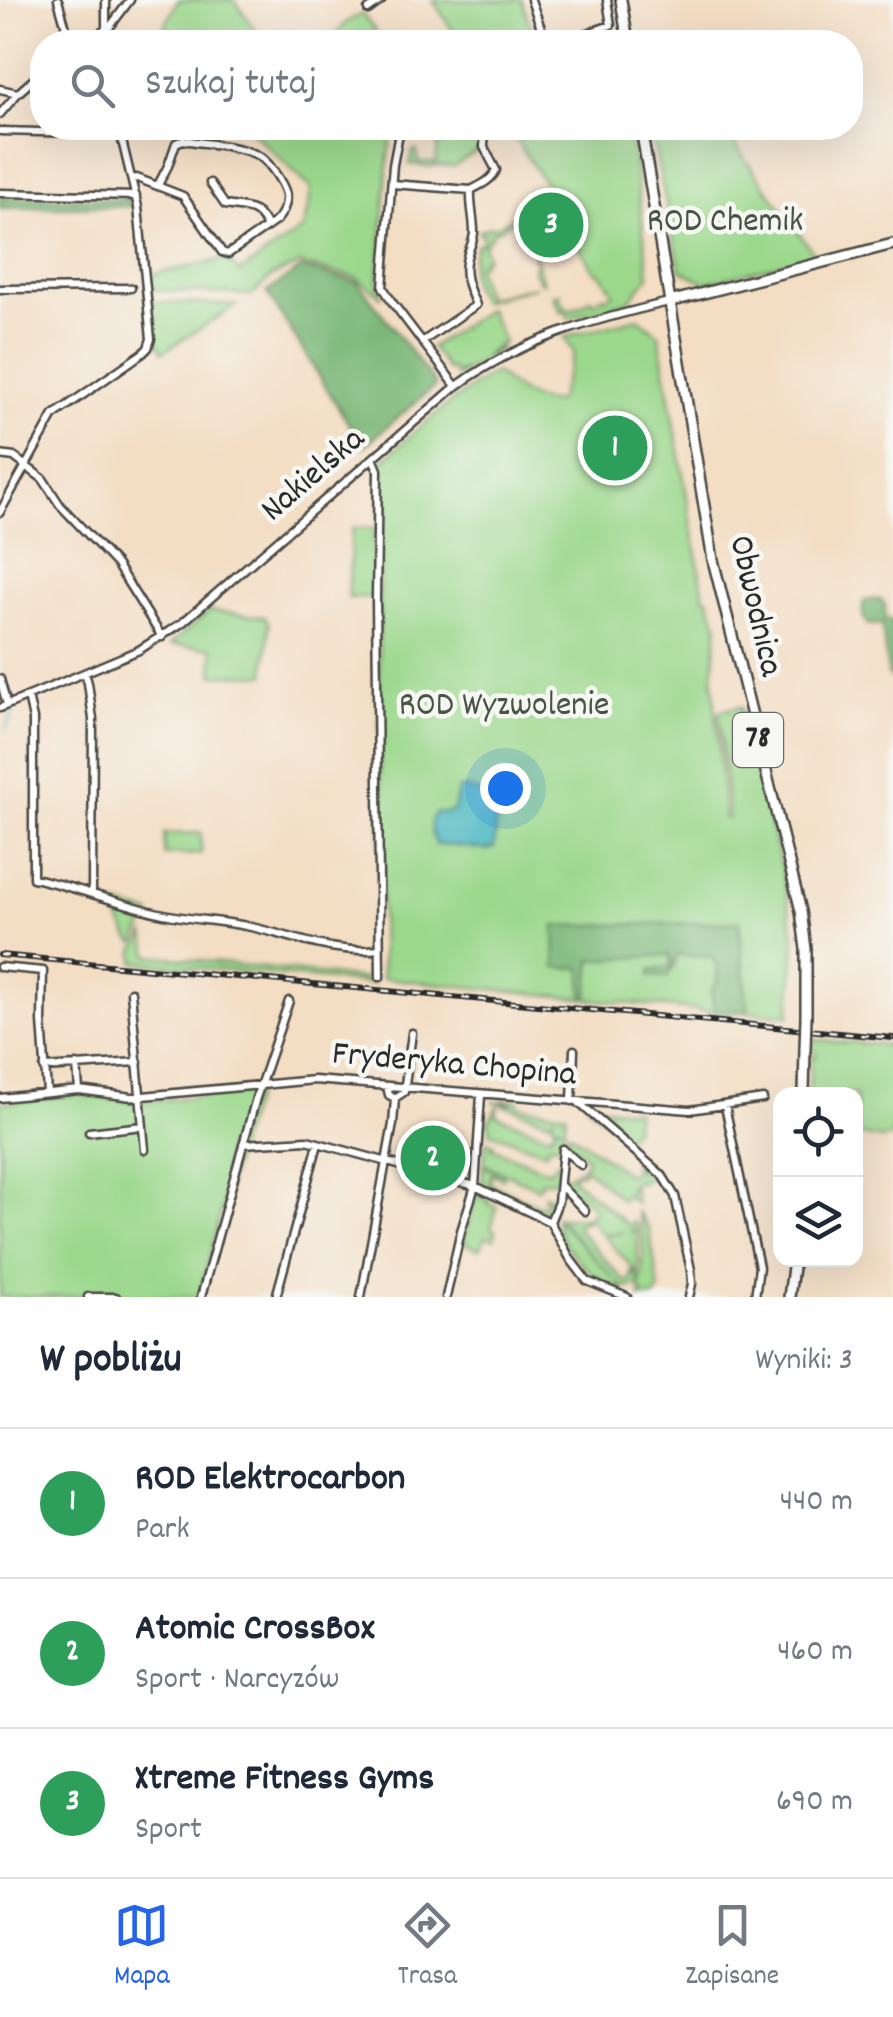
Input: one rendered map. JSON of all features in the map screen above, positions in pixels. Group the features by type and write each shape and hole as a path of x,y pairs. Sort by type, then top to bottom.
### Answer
{"main road":[{"path":"621,0 626,30"},
{"name":"Obwodnica","path":"643,140 713,560 799,900 806,949 804,1087"},
{"path":"669,302 893,244"},
{"path":"666,281 686,297"},
{"path":"789,1297 793,1267"}],"street":[{"path":"58,0 67,30"},
{"path":"104,30 106,0"},
{"path":"106,30 130,0"},
{"path":"368,10 382,0"},
{"path":"532,0 542,30"},
{"path":"597,30 611,25 606,0"},
{"path":"0,114 30,82"},
{"path":"0,89 18,93"},
{"path":"0,130 30,130"},
{"path":"0,512 56,413 143,353 150,344 136,196 122,140"},
{"path":"398,140 382,287 456,386"},
{"path":"392,184 471,190 489,180 496,170 484,148 484,140"},
{"path":"132,180 137,178 183,196 222,252 228,254 282,213 286,190 265,160 254,153 178,141 158,185"},
{"path":"210,183 225,205 259,212 267,227"},
{"path":"422,342 476,305 465,270 474,230 471,190"},
{"path":"0,193 136,196"},
{"path":"386,243 399,244"},
{"path":"0,289 131,288"},
{"name":"Nakielska","path":"4,706 162,637 217,595 456,386 496,360 579,324 669,302"},
{"path":"0,455 11,456 43,479 60,505 116,564 162,637"},
{"path":"373,458 378,470 380,977"},
{"path":"84,672 93,719 92,894"},
{"path":"0,679 4,706"},
{"path":"28,696 33,719 33,878 165,914 249,926 336,948 378,949"},
{"path":"0,967 42,972 47,1093"},
{"path":"131,992 145,1150"},
{"path":"201,1297 288,1001"},
{"path":"394,1098 402,1095 405,1088 412,1034"},
{"path":"574,1050 575,1102 662,1175 675,1196 691,1270 689,1297"},
{"path":"44,1068 138,1062"},
{"path":"77,1065 79,1090"},
{"name":"Fryderyka Chopina","path":"0,1098 79,1090 141,1097 314,1080 690,1110 763,1099"},
{"path":"388,1086 389,1095 394,1098"},
{"path":"446,1297 475,1186 481,1095"},
{"path":"361,1297 394,1098"},
{"path":"725,1106 759,1267 756,1297"},
{"path":"88,1132 143,1126"},
{"path":"243,1144 296,1140 475,1186 550,1222 587,1281 627,1297"},
{"path":"276,1297 318,1144"},
{"path":"550,1222 558,1202 563,1149 581,1165"},
{"path":"560,1185 585,1211"},
{"path":"88,1297 116,1297"}],"green space":[{"path":"178,0 234,0 255,30 164,30"},
{"path":"433,0 522,0 532,30 452,30"},
{"path":"362,14 375,30 339,30"},
{"path":"261,140 391,140 378,285 381,296 357,278 300,264 272,276 252,295 150,290 149,275 220,260 230,262 239,273 303,229 310,187"},
{"path":"438,140 480,140 479,150 454,166 410,164 413,151 417,151 418,162 436,162"},
{"path":"516,140 632,140 649,276 629,301 569,318 565,311 561,312 553,295 561,293 559,297 568,310 614,293 564,227 568,219 533,246 543,283 537,278 528,241 566,219 551,196 490,235 484,248 487,257 476,265 485,298 536,286 481,302 471,274 476,245 482,243 483,236 478,231 494,228 552,194"},
{"name":"ROD Chemik","path":"653,140 732,140 815,255 705,283 680,269"},
{"path":"0,197 132,199 133,206 0,208"},
{"path":"302,268 358,282 436,385 363,447 267,292"},
{"path":"151,300 237,305 163,352 154,336"},
{"path":"488,309 504,343 484,357 501,349 456,376 465,370 456,374 448,370 431,347"},
{"name":"ROD Wyzwolenie","path":"638,318 659,334 704,596 718,625 713,679 725,818 729,818 719,711 741,707 782,871 795,941 790,1015 748,1012 739,922 555,926 582,968 583,995 588,995 592,960 671,954 672,967 677,955 712,957 718,975 711,992 715,1012 382,978 380,464 435,415 495,372 533,398 558,401 574,353 564,337"},
{"path":"374,527 373,597 348,598 352,528"},
{"path":"865,600 881,600 885,619 893,621 893,679 888,675 882,624 868,625 863,613"},
{"path":"209,611 265,617 269,625 265,675 213,674 213,648 170,645"},
{"path":"201,833 201,854 165,855 164,834"},
{"path":"115,905 151,914 135,943 114,910"},
{"path":"739,922 748,1012 715,1012 711,992 718,975 712,957 677,955 667,977 650,976 650,971 671,967 670,955 592,960 588,996 583,995 582,968 556,967 555,926"},
{"path":"145,934 149,955 373,980 373,984 135,962 135,950"},
{"path":"811,1040 893,1045 893,1137 863,1135 863,1087 809,1087 811,1056 816,1057 817,1052 811,1047"},
{"path":"256,1092 239,1141 199,1297 128,1297 111,1293 0,1297 0,1103 78,1095 137,1102"},
{"path":"501,1099 518,1101 519,1106 566,1113 563,1145 548,1144 546,1152 490,1132 487,1123 498,1106 496,1115 545,1134 552,1134 555,1126 562,1127 552,1122 553,1115 550,1121 493,1101 513,1104"},
{"path":"588,1106 636,1110 634,1129 626,1138"},
{"path":"569,1132 629,1175 635,1168 634,1161 637,1173 639,1164 654,1175 631,1185 627,1193 633,1186 636,1203 626,1195 622,1200 583,1166 588,1159 574,1146 567,1146"},
{"path":"486,1141 494,1144 492,1148 549,1171 558,1161 557,1181 543,1180 538,1188 484,1164"},
{"path":"483,1166 504,1175 503,1179 492,1174 489,1183 543,1207 545,1195 554,1198 552,1211 542,1216 482,1188"},
{"path":"581,1168 584,1171 577,1171 572,1178 629,1226 633,1222 637,1226 637,1230 629,1232 638,1232 638,1274 604,1236 623,1232 602,1234 588,1217 594,1209 581,1195 562,1185 563,1178"},
{"path":"477,1196 489,1199 488,1203 497,1207 491,1229 496,1231 494,1239 485,1237 478,1249 463,1242"},
{"path":"638,1212 649,1229 659,1289 656,1297 640,1297 643,1291 638,1289 643,1251"},
{"path":"556,1218 614,1279 558,1218 588,1220 576,1227 625,1282 632,1277 632,1271 640,1279 636,1285 624,1289 616,1281 623,1291 590,1272 562,1240"}],"water":[{"path":"458,790 483,793 491,802 496,821 494,848 436,844 431,827 433,815 454,810"}],"waterway":[{"path":"6,729 14,710"}],"railway":[{"path":"0,955 893,1038"}],"place":[{"name":"Xtreme Fitness Gyms","path":"551,225"},
{"name":"ROD Elektrocarbon","path":"615,448"},
{"name":"Atomic CrossBox","path":"433,1158"}]}
